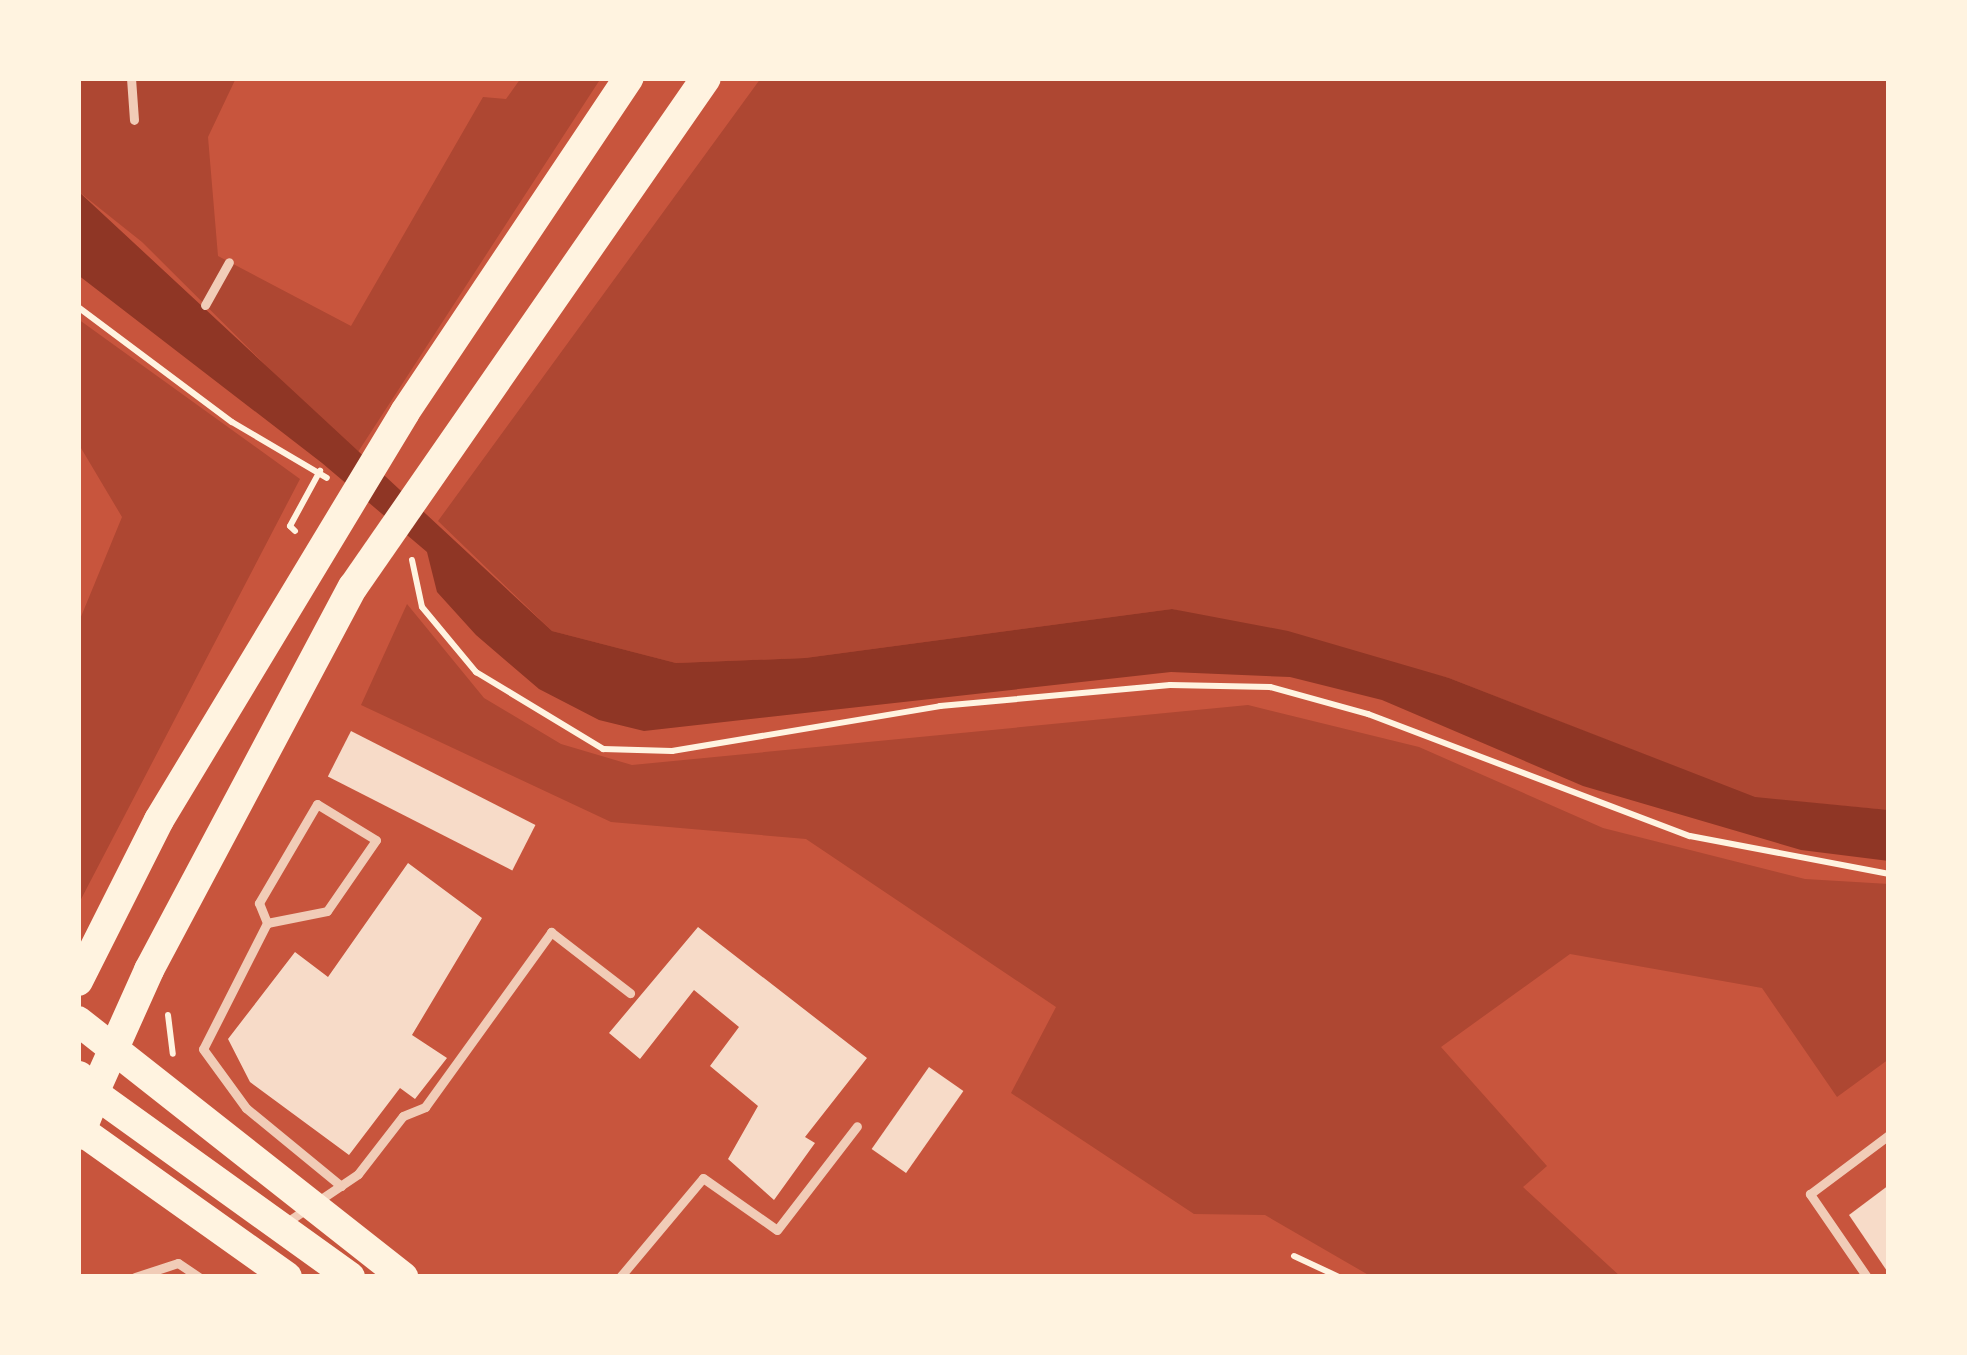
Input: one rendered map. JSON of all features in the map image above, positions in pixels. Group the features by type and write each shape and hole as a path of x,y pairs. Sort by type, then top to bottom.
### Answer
{"highway":[{"path":"78,1130 86,1085"}],"main road":[{"path":"78,981 159,820 405,412 629,78"},
{"path":"350,1277 86,1085 113,1048 353,587 442,451 706,78"},
{"path":"78,1021 403,1277"},
{"path":"78,1130 286,1277"}],"lane":[{"path":"131,78 134,120"},
{"path":"205,305 230,262"},
{"path":"267,922 326,911 376,840 317,804 259,903 267,922 203,1049 246,1108 341,1186"},
{"path":"279,1226 316,1209 403,1115 424,1107 551,932 630,993"},
{"path":"620,1277 703,1178 777,1230 856,1126"},
{"path":"1867,1277 1810,1194 1889,1135"},
{"path":"135,1277 178,1263 199,1277"}],"path":[{"path":"78,307 232,422 338,487"},
{"path":"411,549 422,607 476,672 603,749 672,752 940,706 1170,686 1270,687 1368,714 1690,836 1889,874"},
{"path":"1294,1256 1339,1277"}],"shaded area":[{"path":"78,78 236,78 208,137 218,256 351,326 483,97 506,99 521,78 601,78 356,455 142,242 78,191"},
{"path":"761,78 1889,78 1889,810 1755,798 1449,678 1172,609 805,658 676,663 552,631 438,521"},
{"path":"78,191 552,631 676,663 805,658 1172,609 1288,631 1449,678 1755,797 1889,810 1889,861 1801,850 1583,786 1382,700 1290,677 1171,672 644,731 599,720 539,689 476,635 437,592 427,552 322,463 78,275"},
{"path":"78,319 300,479 78,905 78,624 122,517 78,443"},
{"path":"407,604 484,698 561,744 632,765 1248,705 1419,747 1603,828 1805,879 1889,884 1889,1059 1837,1097 1762,988 1570,954 1441,1047 1547,1166 1523,1187 1621,1277 1372,1277 1265,1215 1194,1214 1011,1093 1056,1007 806,839 611,822 361,705"}],"building":[{"path":"351,731 535,825 512,870 328,776"},
{"path":"408,863 482,918 412,1035 447,1058 415,1099 400,1088 349,1155 250,1082 228,1039 295,952 328,977"},
{"path":"698,927 867,1058 805,1137 815,1143 774,1200 728,1159 758,1106 710,1066 739,1027 694,990 640,1059 609,1033"},
{"path":"929,1067 963,1091 906,1173 872,1149"},
{"path":"1889,1185 1889,1274 1849,1215"}]}
